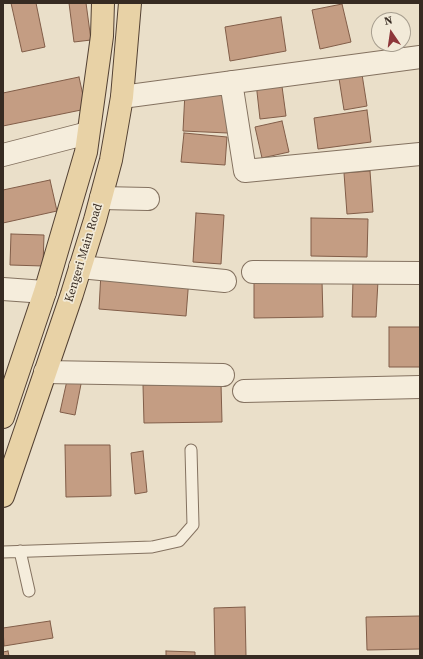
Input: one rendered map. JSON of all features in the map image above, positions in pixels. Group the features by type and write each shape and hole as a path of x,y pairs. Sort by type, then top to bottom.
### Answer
{"main road":[{"path":"3,417 10,377 45,292 86,152 102,36 104,3"},
{"name":"Kengeri Main Road","path":"3,496 80,268 111,160 122,97 130,3"}],"street":[{"path":"122,97 420,57"},
{"path":"231,82 245,171 420,154"},
{"path":"3,155 88,133"},
{"path":"101,198 148,199"},
{"path":"80,268 225,281"},
{"path":"253,272 420,273"},
{"path":"3,289 45,292"},
{"path":"45,372 223,375"},
{"path":"244,391 420,387"}],"lane":[{"path":"3,552 152,547 179,541 193,525 191,450"},
{"path":"20,551 29,591"}],"building":[{"path":"11,3 36,3 45,47 22,52"},
{"path":"69,3 86,3 91,40 74,42"},
{"path":"342,4 351,42 320,49 312,10"},
{"path":"281,17 286,51 230,61 225,27"},
{"path":"361,68 367,106 344,110 338,72"},
{"path":"79,77 86,109 3,126 3,93"},
{"path":"281,79 286,116 260,119 256,83"},
{"path":"185,92 230,94 228,133 183,131"},
{"path":"367,110 371,142 318,149 314,118"},
{"path":"282,121 289,152 262,158 255,127"},
{"path":"184,133 227,137 225,165 181,162"},
{"path":"370,171 373,212 347,214 344,173"},
{"path":"50,180 57,211 3,223 3,190"},
{"path":"196,213 224,215 221,264 193,262"},
{"path":"311,218 368,219 367,257 311,256"},
{"path":"11,234 44,235 43,266 10,265"},
{"path":"101,272 189,278 186,316 99,309"},
{"path":"353,280 378,281 376,317 352,317"},
{"path":"254,281 322,281 323,317 254,318"},
{"path":"389,327 420,327 420,367 389,367"},
{"path":"68,376 82,379 75,415 60,412"},
{"path":"221,383 222,422 144,423 143,385"},
{"path":"65,445 110,445 111,496 66,497"},
{"path":"143,451 147,492 135,494 131,453"},
{"path":"245,607 246,656 215,656 214,608"},
{"path":"420,616 420,649 367,650 366,617"},
{"path":"50,621 53,638 4,646 3,628"},
{"path":"8,651 9,656 3,656 3,652"},
{"path":"166,651 195,652 195,656 166,656"}]}
